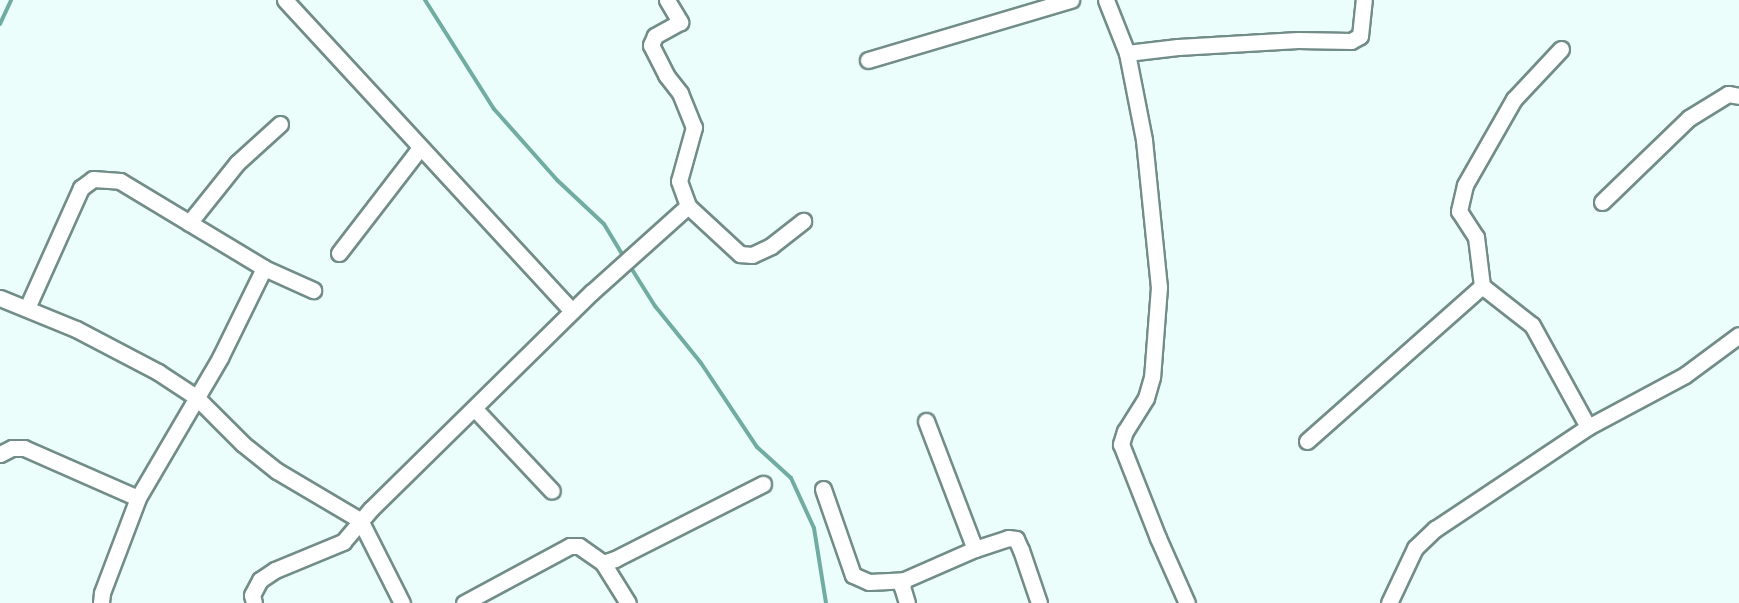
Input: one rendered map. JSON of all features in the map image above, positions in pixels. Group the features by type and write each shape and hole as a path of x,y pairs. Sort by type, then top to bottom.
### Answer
{"street":[{"path":"285,0 572,311"},
{"path":"667,0 680,22 655,36 651,45 666,75 680,93 694,127 679,182 688,206 740,254 752,255 771,246 803,220"},
{"path":"868,60 1071,0"},
{"path":"1106,0 1127,53 1150,180 1160,287 1152,377 1146,398 1125,430 1121,444 1158,538 1187,603"},
{"path":"1127,53 1178,47 1298,40 1351,41 1360,36 1364,0"},
{"path":"1561,49 1514,99 1465,185 1459,211 1476,237 1482,286 1532,325 1588,427"},
{"path":"1602,202 1689,117 1728,94 1739,96"},
{"path":"189,223 231,169 280,124"},
{"path":"339,253 420,148"},
{"path":"27,308 81,188 93,179 120,181 264,268 313,290"},
{"path":"254,603 252,595 260,580 275,570 344,542 356,530 360,520 572,311 631,255 688,206"},
{"path":"101,603 102,592 138,498 220,358 264,268"},
{"path":"1307,441 1482,286"},
{"path":"0,298 76,329 196,397 243,444 277,471 360,520 402,603"},
{"path":"1389,603 1416,548 1435,529 1588,427 1685,375 1739,335"},
{"path":"475,409 552,491"},
{"path":"926,422 975,549"},
{"path":"0,454 12,448 24,448 138,498"},
{"path":"603,563 764,484"},
{"path":"823,489 853,575 869,582 904,580 975,549 1008,538 1016,539 1039,603"},
{"path":"464,603 570,546 579,546 603,563 628,603"},
{"path":"904,580 902,587 907,603"}],"waterway":[{"path":"0,24 11,0"},
{"path":"425,0 494,109 557,180 604,224 624,257"},
{"path":"628,263 655,306 701,363 757,447 791,478 814,528 826,603"}]}
